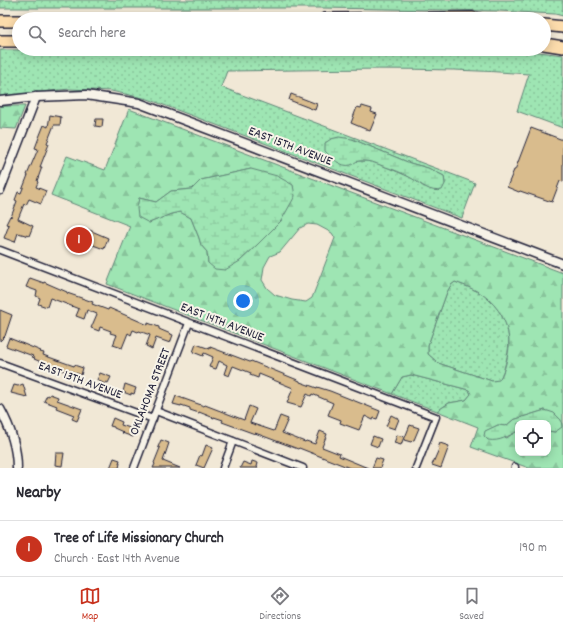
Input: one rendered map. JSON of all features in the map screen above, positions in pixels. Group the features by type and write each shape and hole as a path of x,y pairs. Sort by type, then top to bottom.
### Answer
{"highway":[{"path":"0,21 12,21"},
{"path":"551,26 563,27"},
{"path":"0,41 12,41"},
{"path":"551,45 563,47"}],"street":[{"name":"EAST 15TH AVENUE","path":"0,100 86,95 139,103 563,264"},
{"path":"0,190 2,176 36,97"},
{"name":"EAST 14TH AVENUE","path":"0,250 436,417 416,468"},
{"name":"OKLAHOMA STREET","path":"134,468 189,323"},
{"name":"EAST 13TH AVENUE","path":"0,363 153,419"},
{"path":"0,409 7,421 12,435 17,468"},
{"path":"156,411 303,468"},
{"path":"223,468 233,441"}],"green space":[{"path":"0,0 563,0 563,16 551,14 551,12 323,8 0,8"},
{"path":"0,50 12,50 12,56 551,56 551,54 563,55 563,128 517,111 529,74 416,69 227,71 221,87 475,183 462,218 148,99 111,91 70,89 0,96","holes":["352,139 410,163 428,168 444,176 445,184 424,187 412,178 371,161 357,161"]},
{"path":"0,106 25,106 16,129 0,128"},
{"path":"129,109 563,273 563,468 529,468 471,447 478,427 437,411 449,403 466,400 471,394 469,390 411,375 402,377 392,394 107,284 130,226 51,195 67,156 105,170","holes":["251,169 281,221 240,261 208,263 207,252 201,245 191,218 180,212 149,223 139,198 156,202 171,191 192,189 201,180","308,224 317,225 332,233 335,238 312,298 306,302 275,295 267,288 262,280 264,267 270,256 280,252 300,228","455,282 473,289 485,296 494,305 506,324 509,346 505,368 499,380 492,381 438,363 428,354 428,345 447,292 451,285"]},
{"path":"339,137 352,139 410,163 428,168 444,176 445,184 442,190 437,191 429,189 401,173 368,161 356,161 351,165 344,165 333,159 325,151 325,143 331,139"},
{"path":"251,169 277,176 293,185 295,196 281,221 240,261 225,270 215,269 208,263 207,252 201,245 191,218 180,212 149,223 138,217 137,208 139,198 156,202 171,191 192,189 201,180"},
{"path":"455,282 473,289 485,296 494,305 503,318 509,340 505,367 499,381 492,381 438,363 428,354 428,345 447,292 451,285"},
{"path":"411,375 469,390 471,394 466,400 449,403 437,411 392,394 402,377"},
{"path":"545,410 554,413 561,420 562,427 555,432 551,431 551,420 515,420 515,432 496,440 488,440 484,436 485,431 498,425 506,426 513,420"}],"building":[{"path":"291,94 317,104 315,110 289,100"},
{"path":"362,106 372,109 371,112 377,114 370,131 351,123 357,107 361,108"},
{"path":"50,115 61,117 60,125 54,125 47,143 49,144 40,167 42,167 37,181 36,187 46,191 41,204 29,199 26,205 24,204 18,219 33,226 29,236 18,233 15,242 4,238 9,225 6,224 10,216 11,217 17,201 15,200 18,192 21,193 38,149 35,148 44,125 48,127"},
{"path":"96,119 103,119 102,127 95,126"},
{"path":"531,128 563,140 563,182 560,181 552,202 507,187"},
{"path":"87,229 108,238 104,249 82,241"},
{"path":"30,278 44,282 67,293 93,302 92,304 108,310 109,308 148,325 148,323 159,327 159,329 173,335 170,343 156,338 152,349 146,346 150,335 133,330 131,335 128,333 122,348 113,345 117,335 100,327 99,331 91,328 97,314 87,310 84,319 76,316 79,309 50,298 47,307 38,304 40,298 36,296 37,291 26,287"},
{"path":"0,310 12,315 5,336 0,341"},
{"path":"9,338 41,351 40,352 44,353 43,355 83,368 81,375 65,369 64,371 56,368 34,359 35,358 32,357 33,356 6,346"},
{"path":"196,344 210,349 210,347 250,362 251,361 300,382 330,391 380,411 377,419 374,418 373,420 365,416 359,430 340,423 341,420 328,415 333,403 312,394 311,396 307,394 301,407 287,403 293,388 259,374 258,378 250,375 251,373 233,366 229,376 224,374 227,365 219,361 216,369 209,367 213,357 204,353 203,356 193,352"},
{"path":"100,373 111,377 108,383 106,382 105,384 97,380"},
{"path":"23,384 27,397 11,393 14,385 18,386"},
{"path":"125,384 136,388 134,394 131,393 131,395 123,392"},
{"path":"50,394 58,397 57,400 82,409 77,421 72,419 74,415 56,408 57,406 44,401 47,395 49,396"},
{"path":"176,396 244,420 249,406 256,409 250,423 274,431 280,416 288,419 282,433 305,442 315,444 320,431 327,434 322,447 368,468 350,468 299,448 298,449 222,422 223,420 190,410 190,408 173,404"},
{"path":"391,415 399,419 395,429 386,426"},
{"path":"113,418 122,422 121,425 136,430 133,437 110,426"},
{"path":"410,425 419,428 414,440 411,442 404,440"},
{"path":"397,435 404,437 401,445 394,443"},
{"path":"373,436 381,439 378,447 370,444"},
{"path":"161,440 169,443 163,461 180,468 153,468 160,448 158,447"},
{"path":"440,443 449,446 441,468 432,465"},
{"path":"206,445 213,448 204,468 196,465 200,455 202,456"},
{"path":"56,453 64,453 62,466 55,465"},
{"path":"114,458 120,460 119,468 110,468"},
{"path":"376,458 383,460 380,468 372,468"},
{"path":"252,461 258,463 258,468 240,468 243,462 251,465"}],"place":[{"name":"Tree of Life Missionary Church","path":"79,240"}]}
